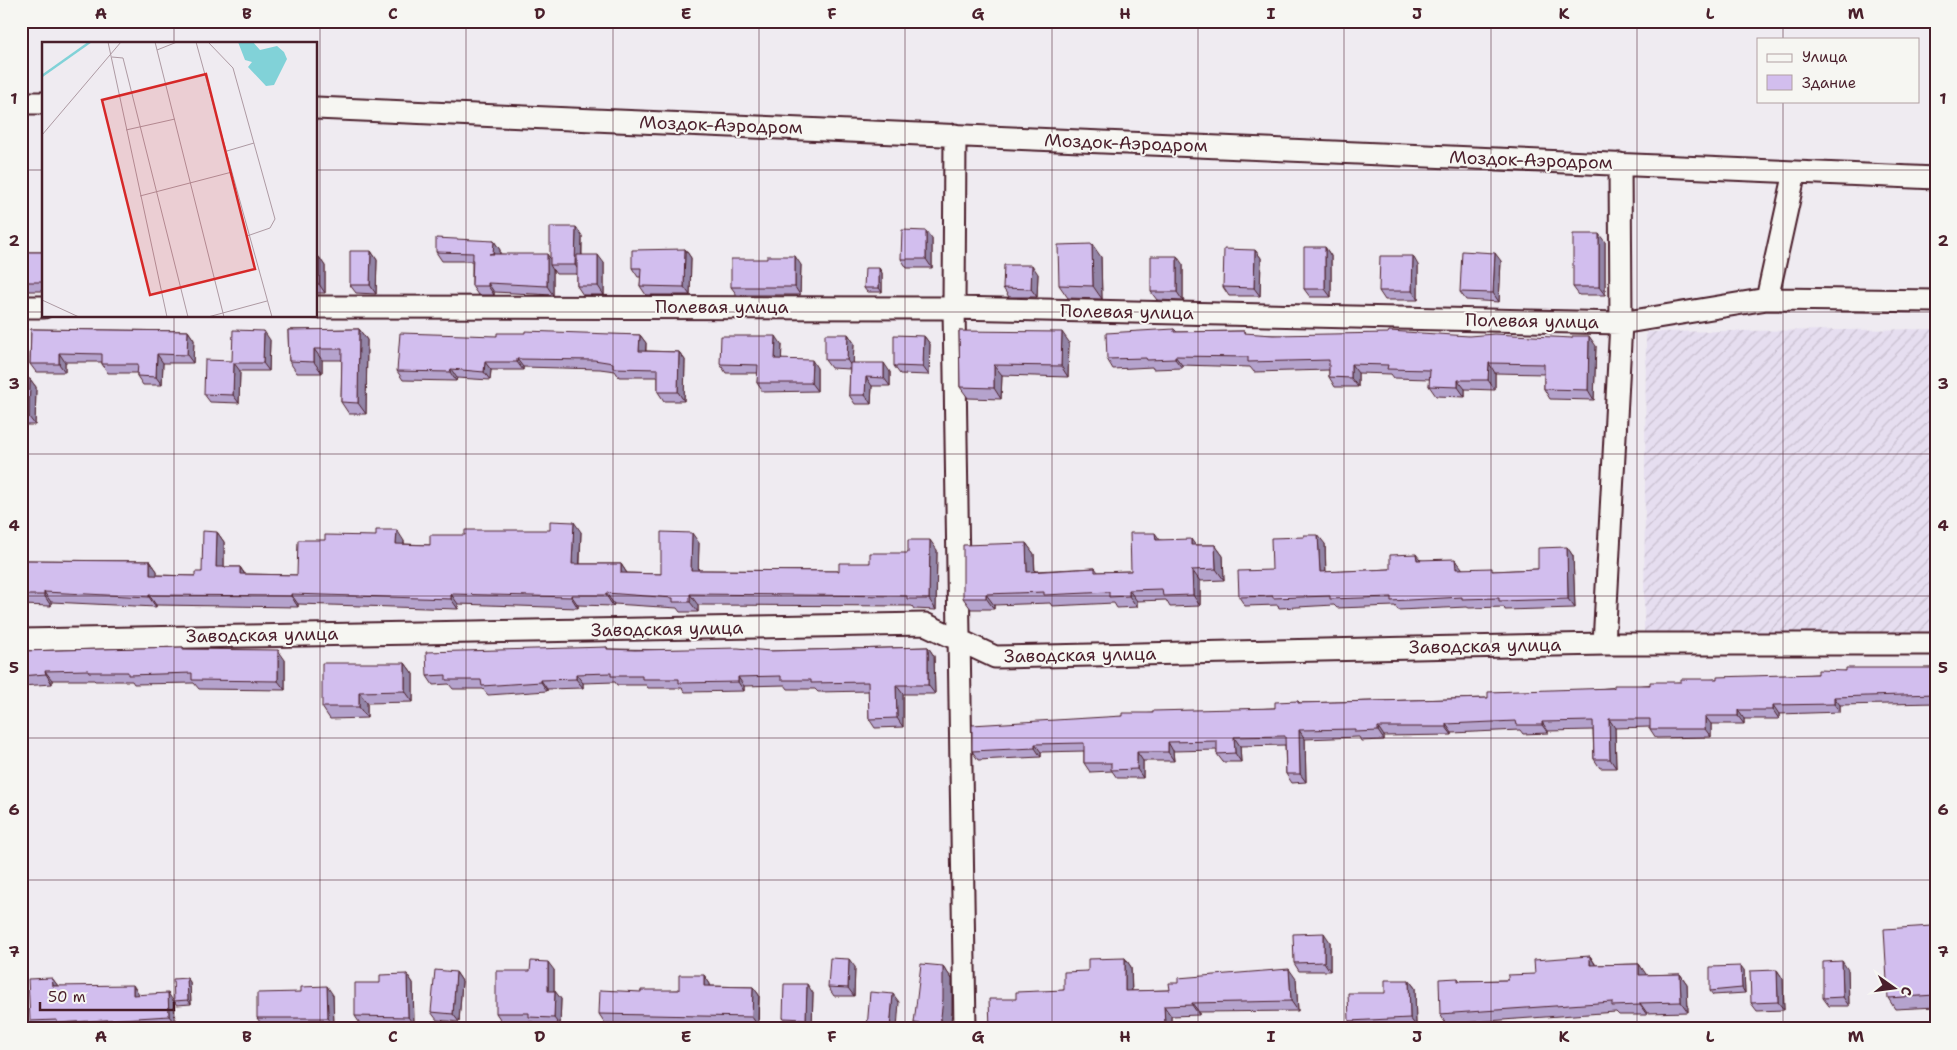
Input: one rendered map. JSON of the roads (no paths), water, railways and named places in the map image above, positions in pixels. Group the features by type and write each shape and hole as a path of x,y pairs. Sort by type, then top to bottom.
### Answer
{"street":[{"path":"21,103 42,103"},
{"name":"Моздок-Аэродром","path":"318,108 1936,178"},
{"path":"956,135 954,308 966,1029"},
{"path":"1604,644 1621,323 1620,164"},
{"path":"1767,299 1795,172"},
{"name":"Полевая улица","path":"318,307 954,308 1621,323 1767,299 1936,301"},
{"path":"21,307 42,307"},
{"name":"Заводская улица","path":"21,640 926,624 995,657 1604,644 1936,644"}]}
